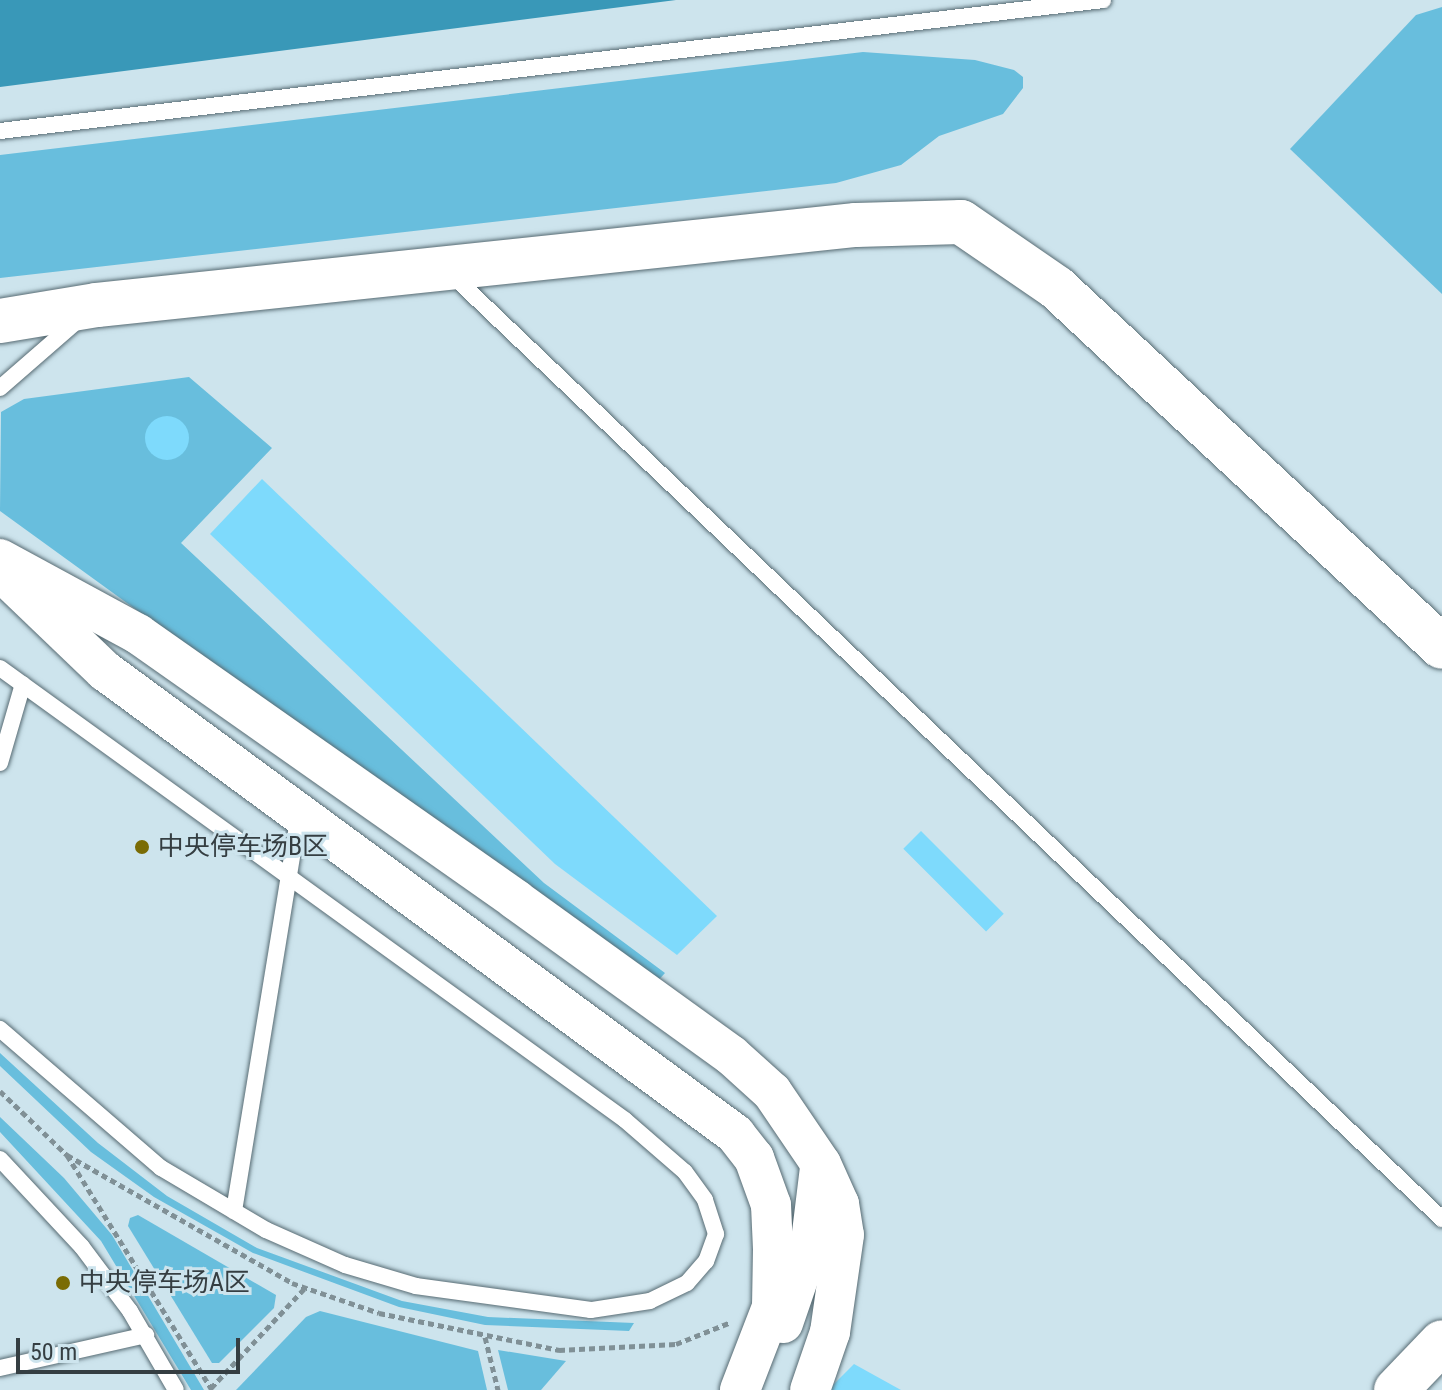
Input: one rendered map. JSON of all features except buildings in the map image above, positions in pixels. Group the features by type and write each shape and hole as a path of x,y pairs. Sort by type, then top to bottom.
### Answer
{"main road":[{"path":"0,321 97,305 447,271 856,225 961,222 1057,288 1442,647"},
{"path":"1396,1390 1442,1342"}],"street":[{"path":"0,559 138,634 731,1055 790,1113 821,1164 839,1204 844,1235 830,1332 810,1390"},
{"path":"0,570 105,671 706,1112 754,1158 771,1205 772,1307 740,1390"},
{"path":"757,1390 811,1241 821,1164"}],"lane":[{"path":"0,131 1103,0"},
{"path":"447,271 1442,1219"},
{"path":"0,388 97,305"},
{"path":"0,668 625,1120 685,1172 705,1200 716,1234 706,1261 687,1283 650,1301 591,1310 416,1286 345,1265 234,1211 161,1168 0,1029"},
{"path":"0,763 23,684"},
{"path":"234,1211 285,874 299,813"},
{"path":"0,1159 82,1247 146,1335 176,1390"},
{"path":"0,1368 146,1335"}],"path":[{"path":"0,1091 67,1155 212,1389 305,1288"},
{"path":"485,1337 498,1390"}],"shaded area":[{"path":"0,0 676,0 0,87"},
{"path":"1442,7 1442,294 1290,149 1416,15"},
{"path":"863,52 975,60 1014,70 1023,77 1023,88 1003,114 939,136 901,165 836,183 0,278 0,155"},
{"path":"189,377 272,448 181,543 544,883 665,973 654,985 0,511 1,412 24,399"},
{"path":"0,1053 98,1143 167,1196 257,1248 402,1301 488,1317 634,1323 629,1331 485,1325 399,1307 253,1253 154,1197 91,1152 0,1066"},
{"path":"0,1117 64,1178 112,1235 204,1390 191,1390 101,1241 0,1132"},
{"path":"138,1215 276,1295 274,1308 219,1363 212,1363 128,1226 130,1218"},
{"path":"320,1311 478,1351 487,1390 236,1390 306,1317"},
{"path":"498,1350 566,1361 541,1390 508,1390"}],"place":[{"name":"中央停车场B区","path":"142,847"},
{"name":"中央停车场A区","path":"63,1283"}]}
